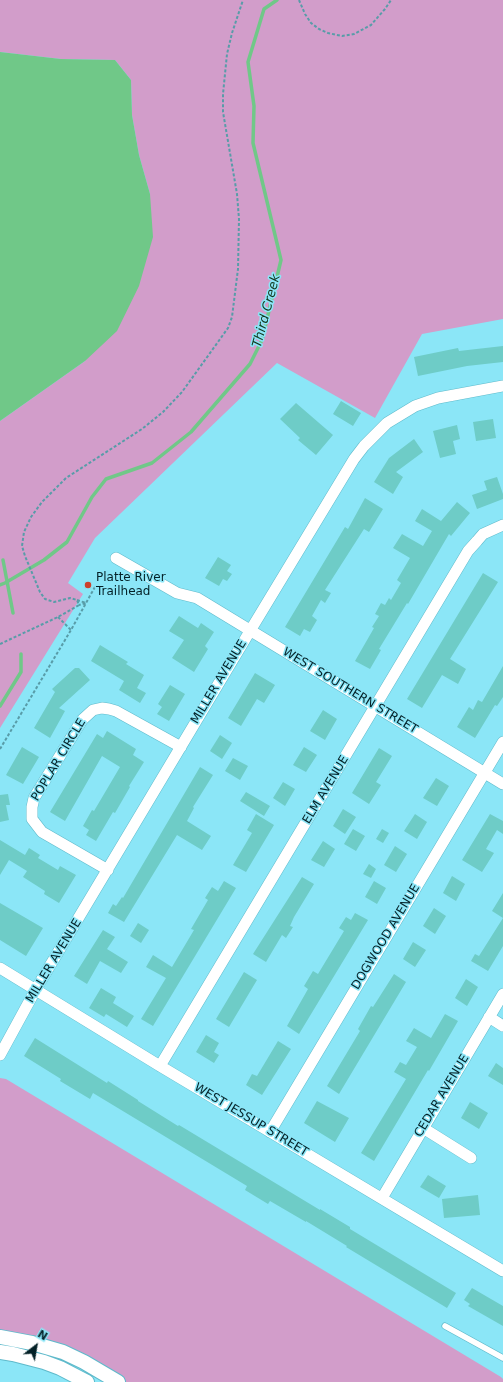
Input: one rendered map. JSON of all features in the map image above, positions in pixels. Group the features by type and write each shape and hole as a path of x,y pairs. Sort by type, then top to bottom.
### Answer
{"street":[{"name":"MILLER AVENUE","path":"0,1055 36,989 250,630 364,446 377,431 387,423 415,406 438,398 503,386"},
{"name":"ELM AVENUE","path":"160,1066 468,551 484,534 503,525"},
{"name":"WEST SOUTHERN STREET","path":"116,558 178,593 197,598 503,784"},
{"name":"POPLAR CIRCLE","path":"108,870 42,832 32,819 34,798 82,720 93,710 109,708 181,747"},
{"name":"DOGWOOD AVENUE","path":"270,1132 503,742"},
{"name":"WEST JESSUP STREET","path":"0,968 160,1066 503,1271"},
{"name":"CEDAR AVENUE","path":"382,1198 422,1128 503,994"},
{"path":"489,1017 503,1026"},
{"path":"422,1128 471,1158"},
{"path":"0,1337 32,1343 62,1352 84,1362 118,1382"},
{"path":"0,1352 44,1362 88,1382"}],"lane":[{"path":"445,1326 503,1358"}],"path":[{"path":"86,603 70,598 54,602 46,599 40,592 24,556 22,546 24,532 31,517 42,502 66,478 142,429 163,412 186,387 228,328 232,317 238,269 239,220 237,194 223,112 223,94 227,54 243,0"},
{"path":"299,0 304,14 315,26 328,33 342,36 354,34 371,25 391,0"},
{"path":"0,749 96,585"},
{"path":"77,600 79,605"},
{"path":"0,644 58,617 79,605 86,603"},
{"path":"58,617 71,630"}],"shaded area":[{"path":"0,0 503,0 503,319 422,334 375,418 277,363 95,538 68,583 83,594 0,728 0,421 85,361 150,194 139,155 132,115 131,80 115,60 61,59 0,52"},
{"path":"0,52 61,59 115,60 131,80 132,115 139,155 150,194 153,237 139,286 117,331 85,361 0,421"},
{"path":"0,1078 6,1079 501,1377 503,1382 118,1382 96,1369 0,1337"}],"building":[{"path":"503,346 503,362 467,366 418,376 414,357 458,348 459,351"},
{"path":"341,401 361,413 353,426 333,414"},
{"path":"296,403 333,435 316,455 298,440 300,438 280,419"},
{"path":"493,419 496,438 476,441 473,422"},
{"path":"457,425 460,439 453,441 456,454 440,458 433,431"},
{"path":"414,439 423,452 396,472 403,477 393,494 374,482 389,458"},
{"path":"497,477 503,494 503,499 477,509 472,495 487,490 484,481"},
{"path":"365,498 383,509 369,532 364,529 325,590 331,593 325,603 321,600 312,616 317,620 310,632 304,629 300,636 285,627 345,527 348,529"},
{"path":"457,502 470,513 451,536 449,534 408,604 407,603 379,649 381,650 370,669 355,661 374,628 372,627 379,616 375,614 381,603 385,605 389,598 391,600 401,583 397,580 410,558 393,548 402,534 423,546 432,531 415,521 422,509 441,521"},
{"path":"218,557 231,565 227,571 232,574 227,581 223,579 219,586 205,578"},
{"path":"483,573 498,582 450,659 466,669 458,684 442,675 422,708 407,699"},
{"path":"179,616 198,628 201,623 214,632 205,646 208,649 194,672 172,658 184,640 169,631"},
{"path":"100,645 128,662 126,664 144,675 137,688 146,693 140,703 119,690 124,681 91,661"},
{"path":"503,666 503,697 497,706 495,705 475,738 457,727 469,707 473,710 478,700 482,702"},
{"path":"75,668 79,668 90,680 59,708 65,711 50,738 34,728 55,692 52,689"},
{"path":"255,673 275,685 264,703 257,699 241,726 228,718"},
{"path":"170,685 185,694 169,721 157,714 162,707 158,704"},
{"path":"323,710 337,719 325,740 310,731"},
{"path":"107,731 136,749 133,755 144,762 115,813 113,812 96,841 86,835 89,830 83,826 92,810 94,811 120,767 102,756 65,821 50,812 97,734 103,738"},
{"path":"220,735 232,743 222,759 210,751"},
{"path":"22,747 39,757 23,784 6,775"},
{"path":"304,747 317,755 306,772 293,765"},
{"path":"379,748 392,756 376,782 381,785 369,804 352,793"},
{"path":"233,758 248,766 240,780 225,771"},
{"path":"200,767 213,775 193,807 194,808 187,821 211,836 202,850 177,835 124,922 108,913 113,904 116,906 122,897 123,898"},
{"path":"436,778 449,786 437,806 423,798"},
{"path":"283,782 295,789 285,806 273,798"},
{"path":"246,792 270,806 264,816 240,801"},
{"path":"8,794 10,805 6,805 9,820 0,822 0,795"},
{"path":"343,809 356,817 345,834 333,826"},
{"path":"256,814 274,825 246,872 233,865 252,833 247,830"},
{"path":"415,814 427,822 417,839 404,831"},
{"path":"490,814 503,821 503,834 497,830 486,849 494,853 482,872 462,860"},
{"path":"353,829 365,836 356,851 344,844"},
{"path":"382,829 389,833 383,843 376,839"},
{"path":"0,840 25,855 29,848 40,855 38,858 58,870 60,866 76,875 59,903 44,894 45,891 23,877 27,871 9,860 0,875"},
{"path":"323,841 335,849 324,867 311,860"},
{"path":"395,846 407,854 396,872 384,865"},
{"path":"369,864 376,869 371,878 363,874"},
{"path":"452,876 465,884 456,901 443,893"},
{"path":"302,877 314,884 294,917 290,926 293,927 286,938 282,935 266,962 253,954"},
{"path":"224,881 236,888 153,1026 141,1019 166,978 146,967 153,955 172,967 194,930 191,929 208,900 205,898 212,887 218,891"},
{"path":"374,881 386,888 377,904 365,897"},
{"path":"503,893 503,918 492,911"},
{"path":"0,903 43,928 26,956 0,940"},
{"path":"434,908 446,916 435,934 423,926"},
{"path":"355,913 368,920 299,1034 287,1026 308,989 304,986 313,971 318,974 344,931 339,928 346,917 351,920"},
{"path":"503,918 503,946 488,971 471,961 475,954 479,956"},
{"path":"138,923 149,930 141,943 130,936"},
{"path":"103,930 115,937 107,949 128,962 121,973 100,961 87,984 74,976"},
{"path":"413,942 426,950 415,967 403,959"},
{"path":"244,972 257,980 229,1027 216,1019"},
{"path":"394,974 406,982 339,1094 327,1086 360,1031 358,1029 371,1006 373,1007"},
{"path":"466,979 478,987 467,1006 455,998"},
{"path":"101,988 116,997 113,1003 134,1016 127,1027 106,1014 104,1017 89,1008"},
{"path":"445,1014 458,1021 374,1161 361,1153 406,1079 394,1072 400,1062 406,1065 417,1047 406,1041 414,1028 431,1038"},
{"path":"206,1035 219,1043 214,1052 219,1055 214,1063 196,1052"},
{"path":"35,1038 107,1083 108,1081 178,1126 179,1125 350,1227 350,1229 456,1293 447,1308 306,1221 270,1201 268,1204 245,1190 247,1186 93,1093 90,1099 60,1081 61,1079 24,1056"},
{"path":"278,1041 291,1049 262,1095 246,1085 252,1074 257,1076"},
{"path":"496,1063 503,1068 503,1085 488,1076"},
{"path":"317,1101 349,1118 335,1142 304,1123"},
{"path":"470,1102 488,1113 479,1129 461,1118"},
{"path":"428,1175 446,1186 439,1198 420,1187"},
{"path":"478,1195 480,1215 444,1218 442,1199"},
{"path":"472,1288 503,1306 503,1326 468,1306 470,1304 464,1300"}],"waterway":[{"name":"Third Creek","path":"0,585 44,560 67,542 92,497 106,479 152,463 191,432 250,364 262,340 281,260 253,143 254,106 248,62 264,9 277,0"},
{"path":"3,560 13,613"},
{"path":"0,706 21,672 21,654"}],"place":[{"name":"Platte River Trailhead","path":"88,585"}]}
